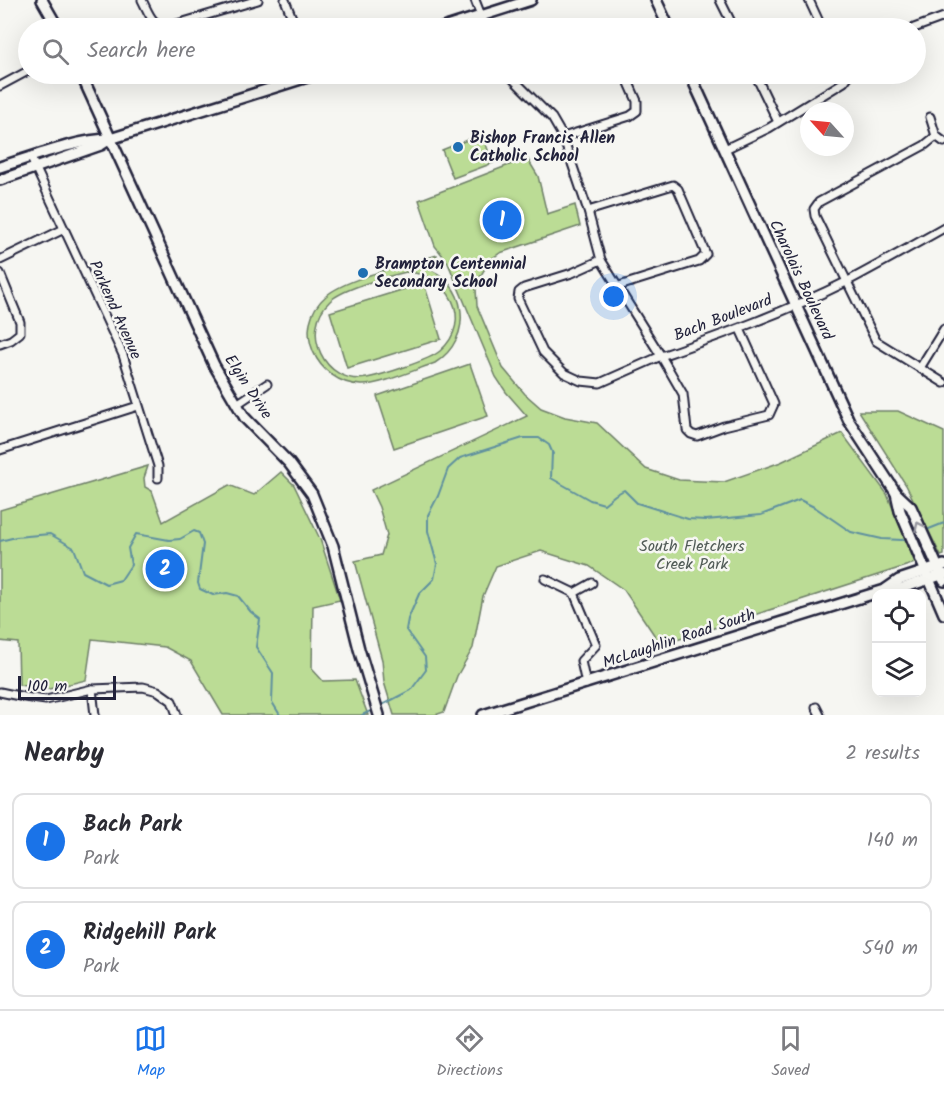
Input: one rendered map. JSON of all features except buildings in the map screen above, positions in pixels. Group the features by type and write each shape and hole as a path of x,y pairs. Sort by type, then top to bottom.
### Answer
{"street":[{"path":"42,0 52,18"},
{"path":"142,0 152,18"},
{"path":"197,18 258,0"},
{"path":"285,0 292,18"},
{"path":"476,0 481,18"},
{"path":"471,18 531,0"},
{"path":"656,0 664,18"},
{"path":"720,0 729,18"},
{"path":"809,0 817,18"},
{"path":"926,24 944,18"},
{"path":"0,86 18,76"},
{"name":"Elgin Drive","path":"85,84 214,365 245,417 289,463 312,494 333,546 359,650 379,714"},
{"path":"0,180 101,145 110,139 283,84"},
{"name":"Bach Boulevard","path":"518,84 552,118 563,137 588,211 601,261 619,286 661,356 740,329 797,304 847,281 944,228"},
{"path":"563,137 630,116 637,111 637,101 629,84"},
{"name":"Charolais Boulevard","path":"695,84 849,421 896,492 910,507 942,572"},
{"path":"760,84 778,122"},
{"path":"725,149 778,122 841,84"},
{"path":"930,117 936,136 944,142"},
{"path":"936,136 925,145 819,202 814,209 815,216 876,341 944,383"},
{"path":"0,167 98,139 110,139"},
{"name":"Parkend Avenue","path":"31,158 123,355 158,466 158,478"},
{"path":"588,211 673,185 678,189 706,254 699,261 619,286"},
{"path":"0,260 64,229"},
{"path":"601,261 524,288 519,292 518,298 543,352 564,373 581,381 600,383 661,356 683,394 687,430 697,436 724,426 769,415 774,404 740,329"},
{"path":"0,273 20,322 20,333 0,344"},
{"path":"920,368 944,329"},
{"path":"237,404 267,384"},
{"path":"0,450 138,406"},
{"name":"Charolais Boulevard","path":"896,492 900,511 944,614"},
{"name":"McLaughlin Road South","path":"483,715 885,590 900,589 927,575 942,572"},
{"path":"545,579 574,593 596,645 580,662 586,684"},
{"path":"574,593 592,583"},
{"path":"0,692 46,700 93,688 143,687 158,691 172,701 177,715"},
{"path":"93,688 95,715"},
{"path":"816,707 820,715"}],"green space":[{"path":"482,134 493,163 453,178 442,150"},
{"name":"South Fletchers Creek Park","path":"527,158 538,176 547,214 575,205 580,226 500,253 490,260 476,289 477,306 503,368 525,394 541,408 565,417 597,423 646,469 679,480 724,482 781,462 842,433 887,494 915,563 661,645 624,590 589,566 541,551 496,566 483,596 473,648 457,676 444,712 435,715 394,715 384,682 382,660 355,561 381,555 387,535 379,507 371,490 527,416 496,377 447,261 435,246 419,200"},
{"path":"437,255 439,261 423,267 438,274 449,284 457,296 461,310 461,325 448,352 435,363 368,385 345,382 331,375 313,351 309,337 310,323 315,309 326,296 347,284 378,272","holes":["406,272 434,281 445,290 456,313 455,326 450,339 440,351 416,363 367,378 352,378 328,365 317,340 317,326 321,313 330,301 355,288 388,277"]},
{"path":"424,283 441,339 347,368 330,312"},
{"path":"470,364 488,416 394,448 377,396"},
{"path":"859,411 898,411 944,432 944,555 941,556 906,485"},
{"path":"148,466 144,478 145,487 152,491 163,522 229,485 254,495 281,472 294,485 320,539 340,600 313,606 312,669 323,681 355,680 368,715 223,715 191,661 165,647 92,639 86,680 49,689 19,685 18,643 0,641 0,510"}],"waterway":[{"path":"380,706 411,690 426,670 425,657 406,630 408,619 419,594 434,579 437,564 428,531 428,515 448,469 460,458 523,438 539,438 549,445 553,454"},
{"path":"552,453 551,478 590,500 604,504 624,490 637,503 688,519 706,520 761,515 800,500 851,532 882,539 908,538"},
{"path":"924,531 944,523"},
{"path":"0,541 50,534 74,548 83,572 106,584 121,580 131,565 128,548 136,534 169,540 180,539 194,531 199,533 203,544 198,583 200,589 213,595 227,593 238,596 260,619 256,647 273,673 272,702 280,715"},
{"path":"362,715 375,709"}],"place":[{"name":"Bishop Francis Allen Catholic School","path":"458,147"},
{"name":"Bach Park","path":"502,220"},
{"name":"Brampton Centennial Secondary School","path":"363,273"},
{"name":"Ridgehill Park","path":"165,569"}]}
